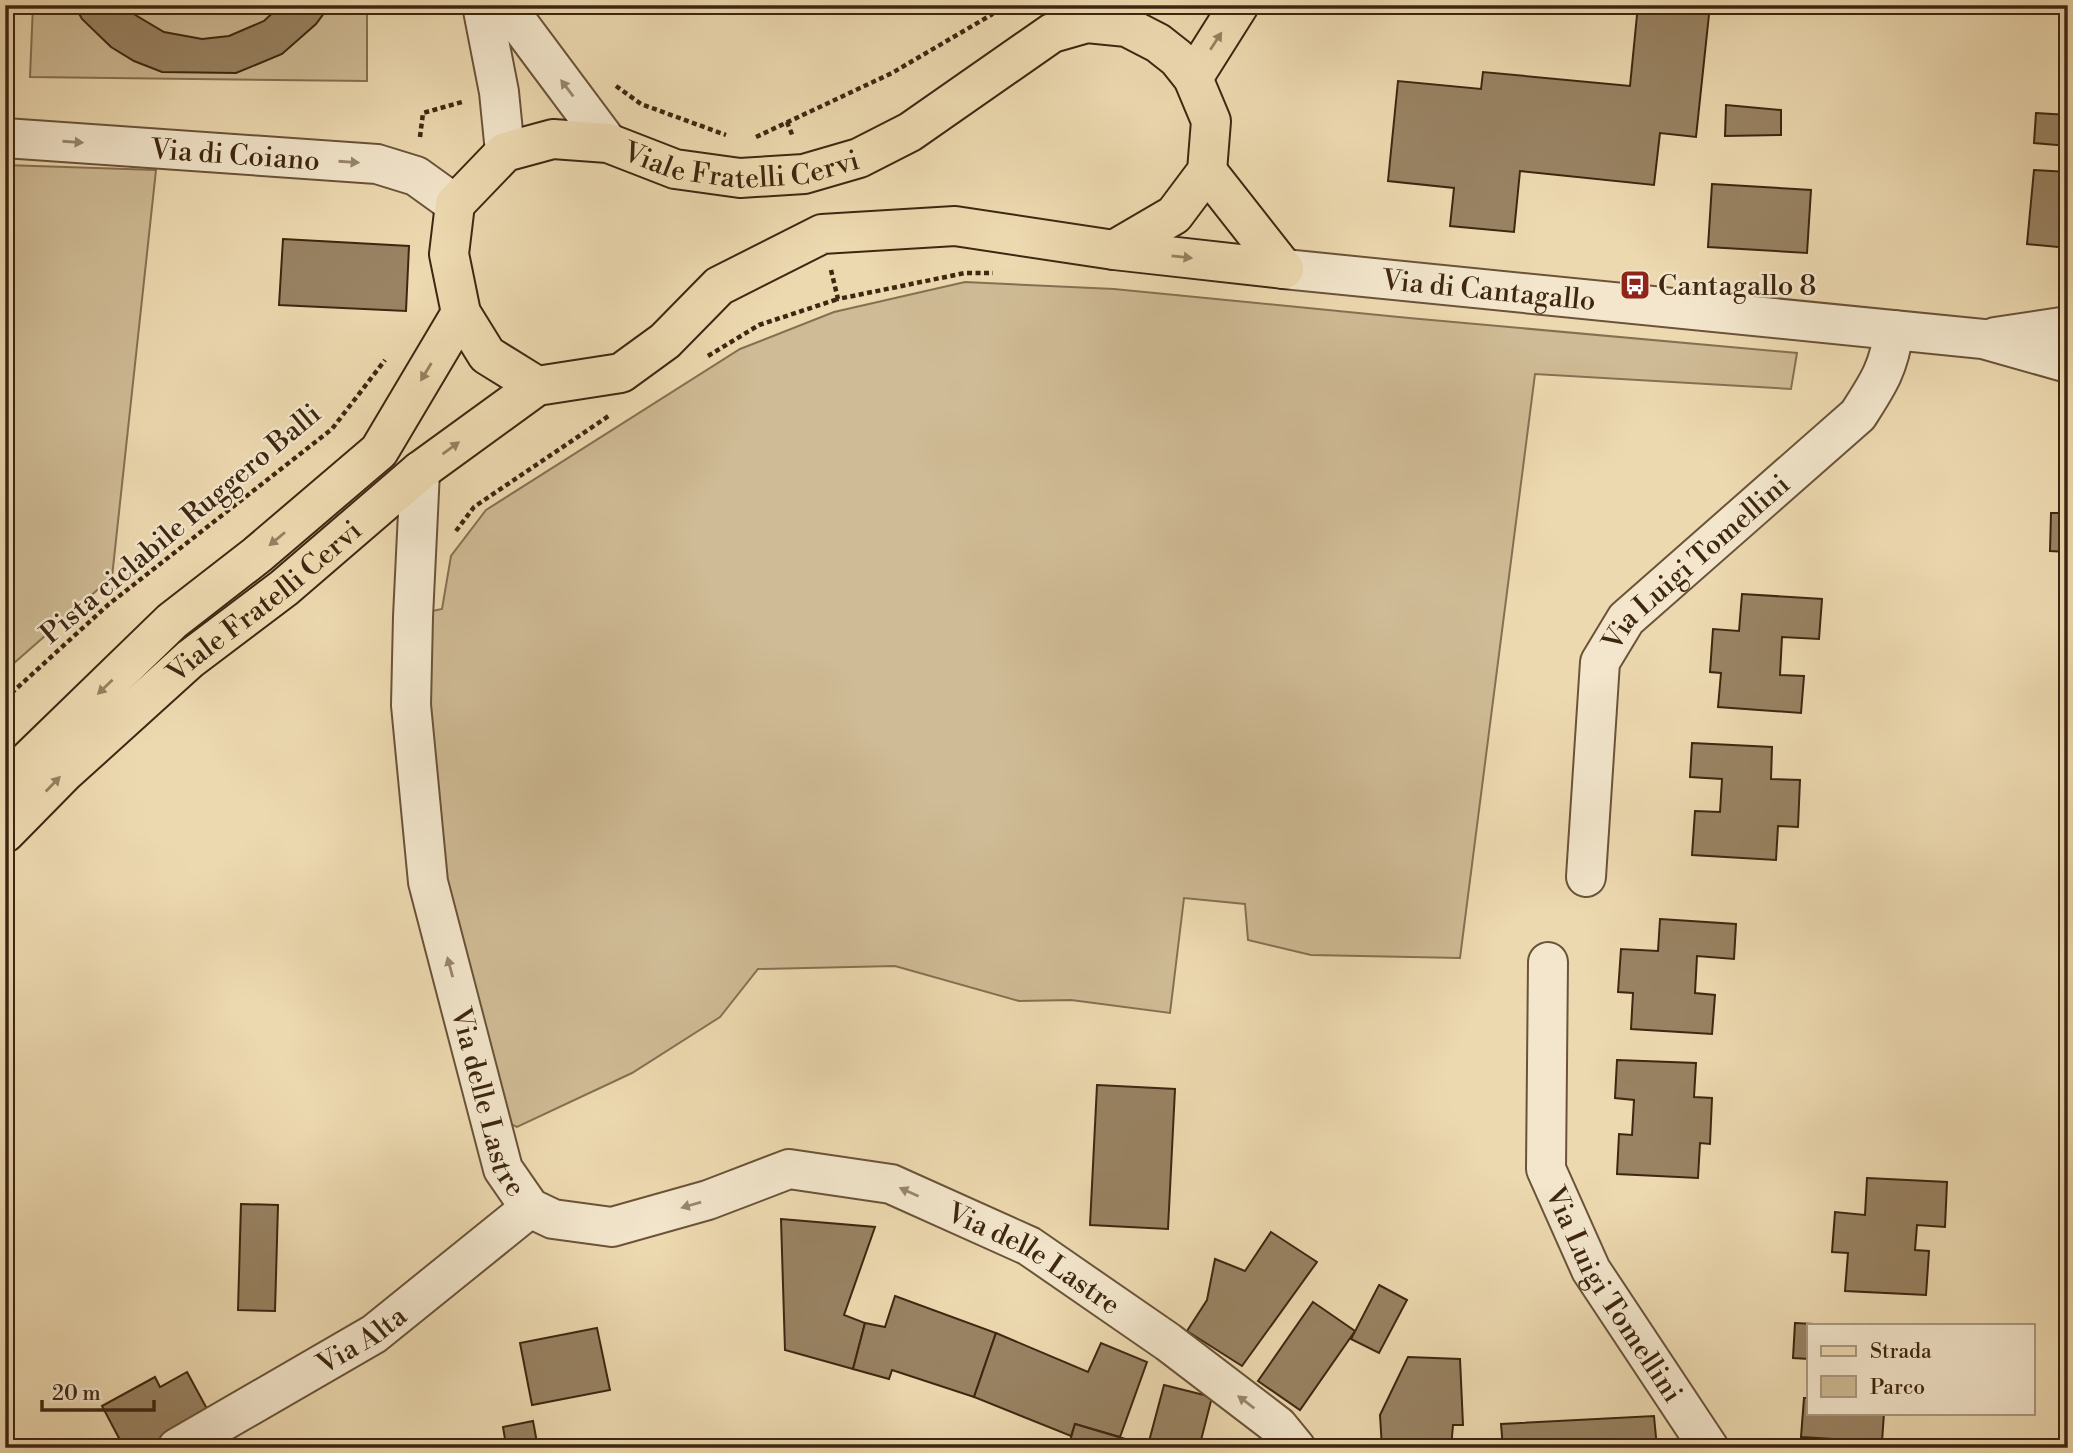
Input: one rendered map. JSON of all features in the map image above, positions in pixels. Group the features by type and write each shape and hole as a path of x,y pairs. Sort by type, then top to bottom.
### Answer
{"main road":[{"path":"1193,78 1239,5"},
{"name":"Viale Fratelli Cervi","path":"505,152 553,139 608,143 675,169 740,178 804,174 859,158 910,132 1052,33 1087,23 1140,16 1158,43 1177,58 1193,78 1211,121 1207,170"},
{"path":"505,152 454,204 449,254 461,313 487,355 537,386"},
{"path":"1114,250 1174,215 1207,170 1284,269"},
{"name":"Viale Fratelli Cervi","path":"5,833 64,773 190,659 284,588 420,471 537,386 621,373 665,341 719,286 822,234 955,226 1114,250 1284,269"},
{"name":"Viale Fratelli Cervi","path":"5,783 173,621 257,555 379,451 461,313"}],"street":[{"path":"482,5 499,92 505,152"},
{"path":"505,5 608,143"},
{"name":"Via di Coiano","path":"5,138 377,164 416,176 454,204"},
{"name":"Via di Cantagallo","path":"1284,269 1983,339 2068,363"},
{"path":"1983,339 2068,326"},
{"name":"Via Luigi Tomellini","path":"1586,877 1600,662 1626,619 1858,415 1881,379 1891,355 1894,330"},
{"name":"Via delle Lastre","path":"420,471 411,705 428,882 503,1169 530,1208 553,1219 612,1227 708,1200 789,1169 891,1184 1029,1246 1168,1342 1278,1426 1296,1448"},
{"name":"Via Luigi Tomellini","path":"1548,962 1546,1169 1591,1270 1709,1448"},
{"name":"Via Alta","path":"177,1448 374,1334 530,1208"}],"path":[{"path":"746,142 892,73 991,15 1002,5"},
{"path":"609,80 640,104 732,137"},
{"path":"416,176 423,113 499,92"},
{"path":"704,358 759,325 838,299"},
{"name":"Pista ciclabile Ruggero Balli","path":"5,699 109,604 332,429 389,355"},
{"path":"452,537 474,507 617,411"}],"green space":[{"path":"33,5 367,5 367,81 30,77"},
{"path":"5,165 156,170 112,577 5,671"},
{"path":"965,282 1114,289 1797,353 1791,389 1535,374 1460,958 1311,955 1248,940 1245,904 1184,898 1170,1013 1071,1000 1019,1001 895,966 758,969 720,1017 632,1073 517,1127 504,1121 438,851 424,700 432,611 442,609 451,556 486,510 740,349 834,312"}],"building":[{"path":"74,5 123,5 164,32 202,39 229,36 264,21 281,5 330,5 316,24 282,54 236,73 162,72 134,61 111,47 82,19"},
{"path":"1638,5 1710,5 1696,137 1660,133 1654,185 1520,171 1514,232 1450,226 1454,188 1388,181 1398,81 1481,89 1483,72 1630,86"},
{"path":"1726,105 1781,110 1781,135 1725,136"},
{"path":"2036,113 2068,115 2068,146 2034,143"},
{"path":"2034,170 2068,172 2068,248 2027,244"},
{"path":"1712,184 1811,190 1807,253 1708,247"},
{"path":"283,239 409,246 406,311 279,305"},
{"path":"2051,513 2068,513 2068,552 2050,551"},
{"path":"2064,582 2068,583 2068,623 2062,623"},
{"path":"1742,594 1822,599 1819,639 1782,637 1780,675 1804,676 1801,713 1718,707 1721,673 1710,672 1713,629 1739,631"},
{"path":"2062,689 2068,689 2068,738 2059,738"},
{"path":"1692,743 1772,747 1771,779 1800,780 1798,827 1778,826 1776,860 1692,855 1695,811 1720,812 1722,779 1690,777"},
{"path":"1660,919 1736,924 1734,959 1697,956 1695,993 1715,995 1712,1034 1631,1029 1633,993 1618,992 1621,949 1658,951"},
{"path":"1617,1060 1696,1063 1694,1097 1712,1098 1710,1144 1700,1143 1698,1178 1617,1174 1619,1134 1632,1135 1634,1100 1615,1098"},
{"path":"1097,1085 1175,1089 1168,1229 1090,1225"},
{"path":"1867,1178 1947,1182 1945,1227 1917,1225 1915,1250 1929,1251 1926,1295 1845,1291 1848,1253 1832,1252 1835,1212 1865,1215"},
{"path":"241,1204 278,1205 275,1311 238,1310"},
{"path":"781,1219 875,1227 844,1315 865,1323 853,1369 785,1350"},
{"path":"1271,1232 1317,1262 1242,1366 1187,1331 1207,1300 1215,1259 1245,1271"},
{"path":"1379,1285 1407,1300 1379,1353 1351,1339"},
{"path":"895,1296 996,1333 974,1397 892,1370 889,1379 853,1369 865,1323 885,1327"},
{"path":"1313,1302 1355,1331 1300,1410 1258,1381"},
{"path":"1795,1323 1814,1324 1807,1324 1807,1359 1793,1358"},
{"path":"597,1328 610,1390 532,1405 520,1343"},
{"path":"996,1333 1088,1372 1101,1343 1147,1362 1120,1437 1075,1424 1071,1436 974,1397"},
{"path":"1408,1357 1460,1359 1463,1425 1453,1425 1451,1448 1382,1448 1380,1415"},
{"path":"187,1372 212,1418 157,1448 111,1448 121,1442 102,1406 155,1377 160,1387"},
{"path":"1164,1385 1212,1397 1199,1448 1141,1448 1142,1444 1148,1445"},
{"path":"1804,1398 1807,1398 1807,1414 1884,1414 1882,1442 1801,1437"},
{"path":"1654,1416 1657,1448 1503,1448 1501,1424"},
{"path":"533,1421 538,1448 491,1448 506,1445 503,1427"},
{"path":"1075,1424 1142,1444 1141,1448 1068,1448"}],"place":[{"name":"Cantagallo 8","path":"1635,285"}]}
